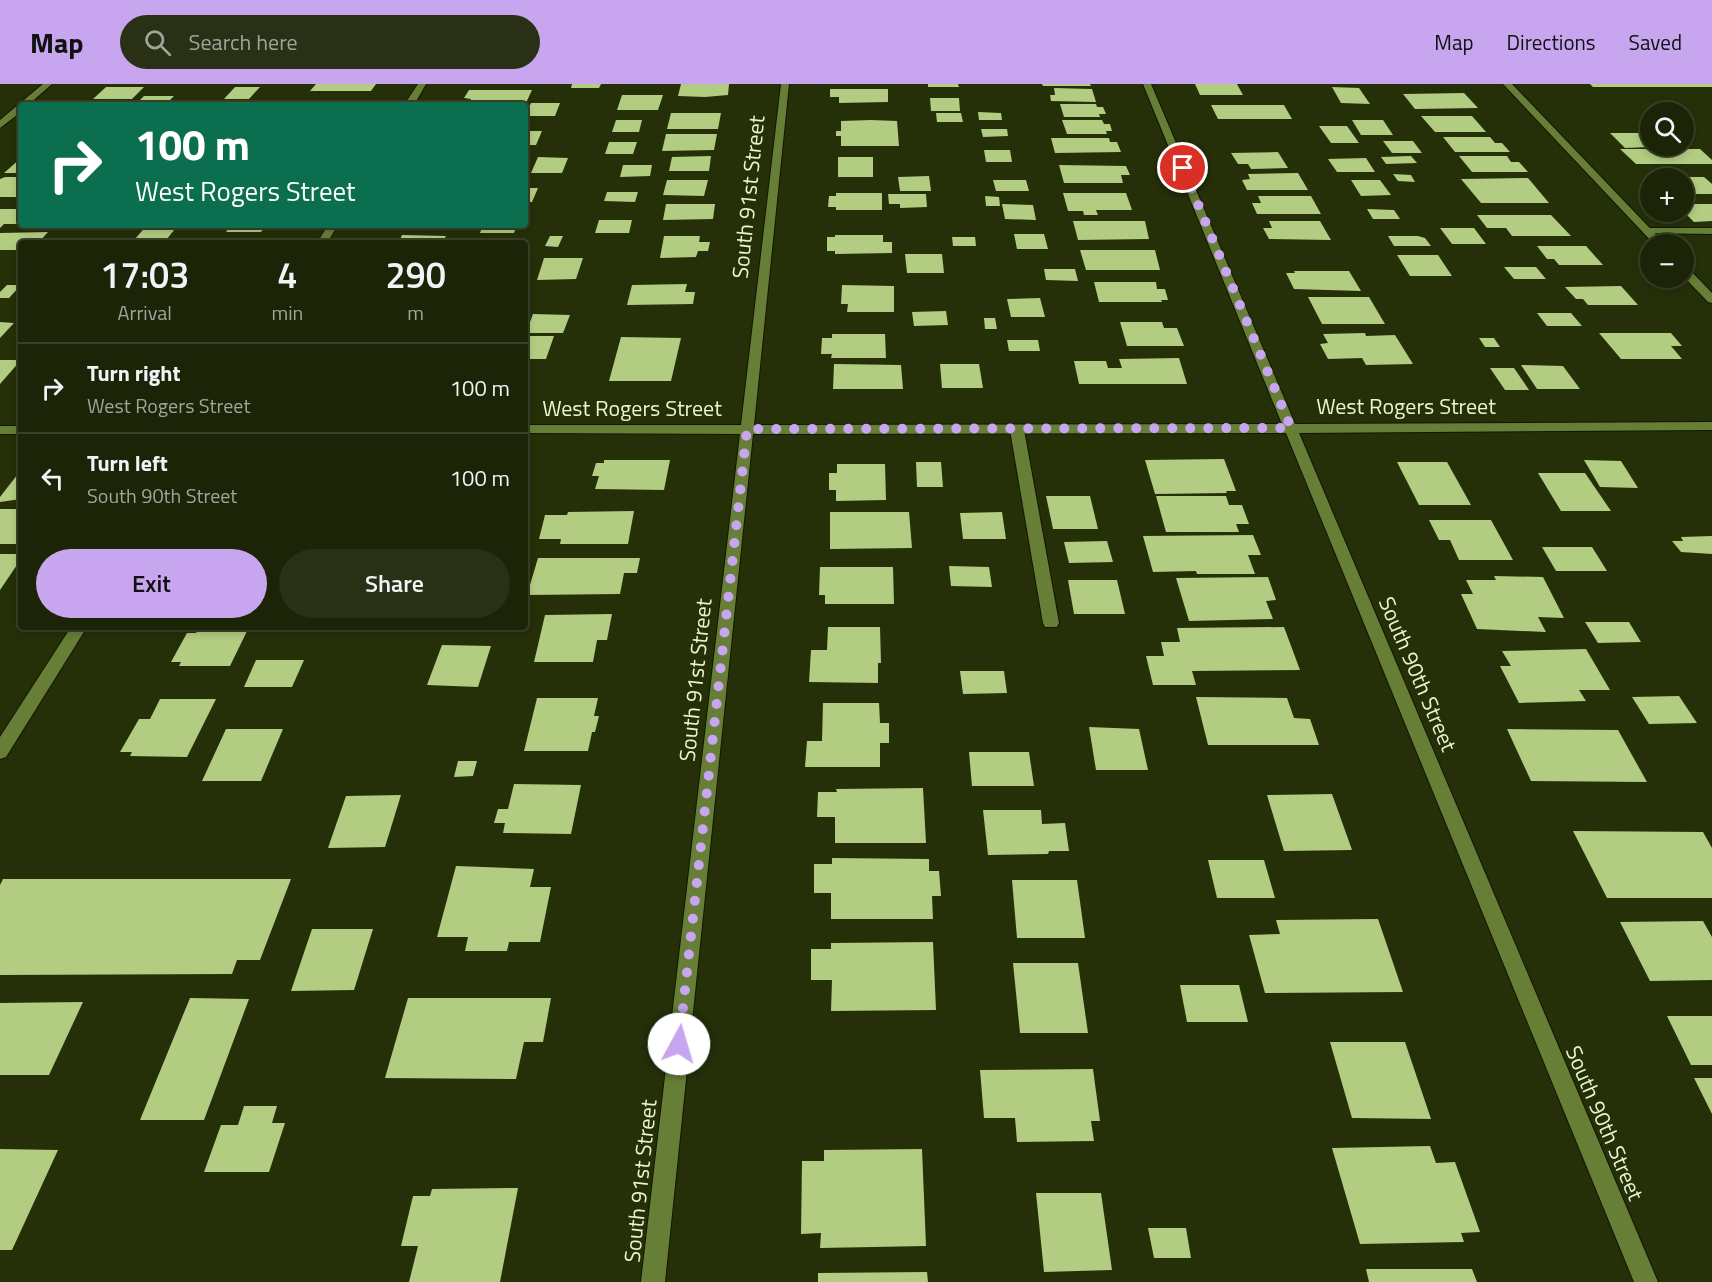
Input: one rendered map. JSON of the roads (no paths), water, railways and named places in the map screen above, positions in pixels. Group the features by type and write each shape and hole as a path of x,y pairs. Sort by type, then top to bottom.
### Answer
{"street":[{"path":"27,102 48,84"},
{"path":"411,102 422,84"},
{"name":"South 91st Street","path":"653,1282 785,84"},
{"name":"South 90th Street","path":"1148,84 1646,1282"},
{"path":"1507,84 1650,234"},
{"path":"0,124 18,109"},
{"path":"1647,231 1712,231"},
{"path":"1694,281 1712,300"},
{"name":"West Rogers Street","path":"528,429 1017,430 1712,426"},
{"path":"0,430 18,430"},
{"path":"1017,430 1051,623"},
{"path":"0,752 77,630"}]}
